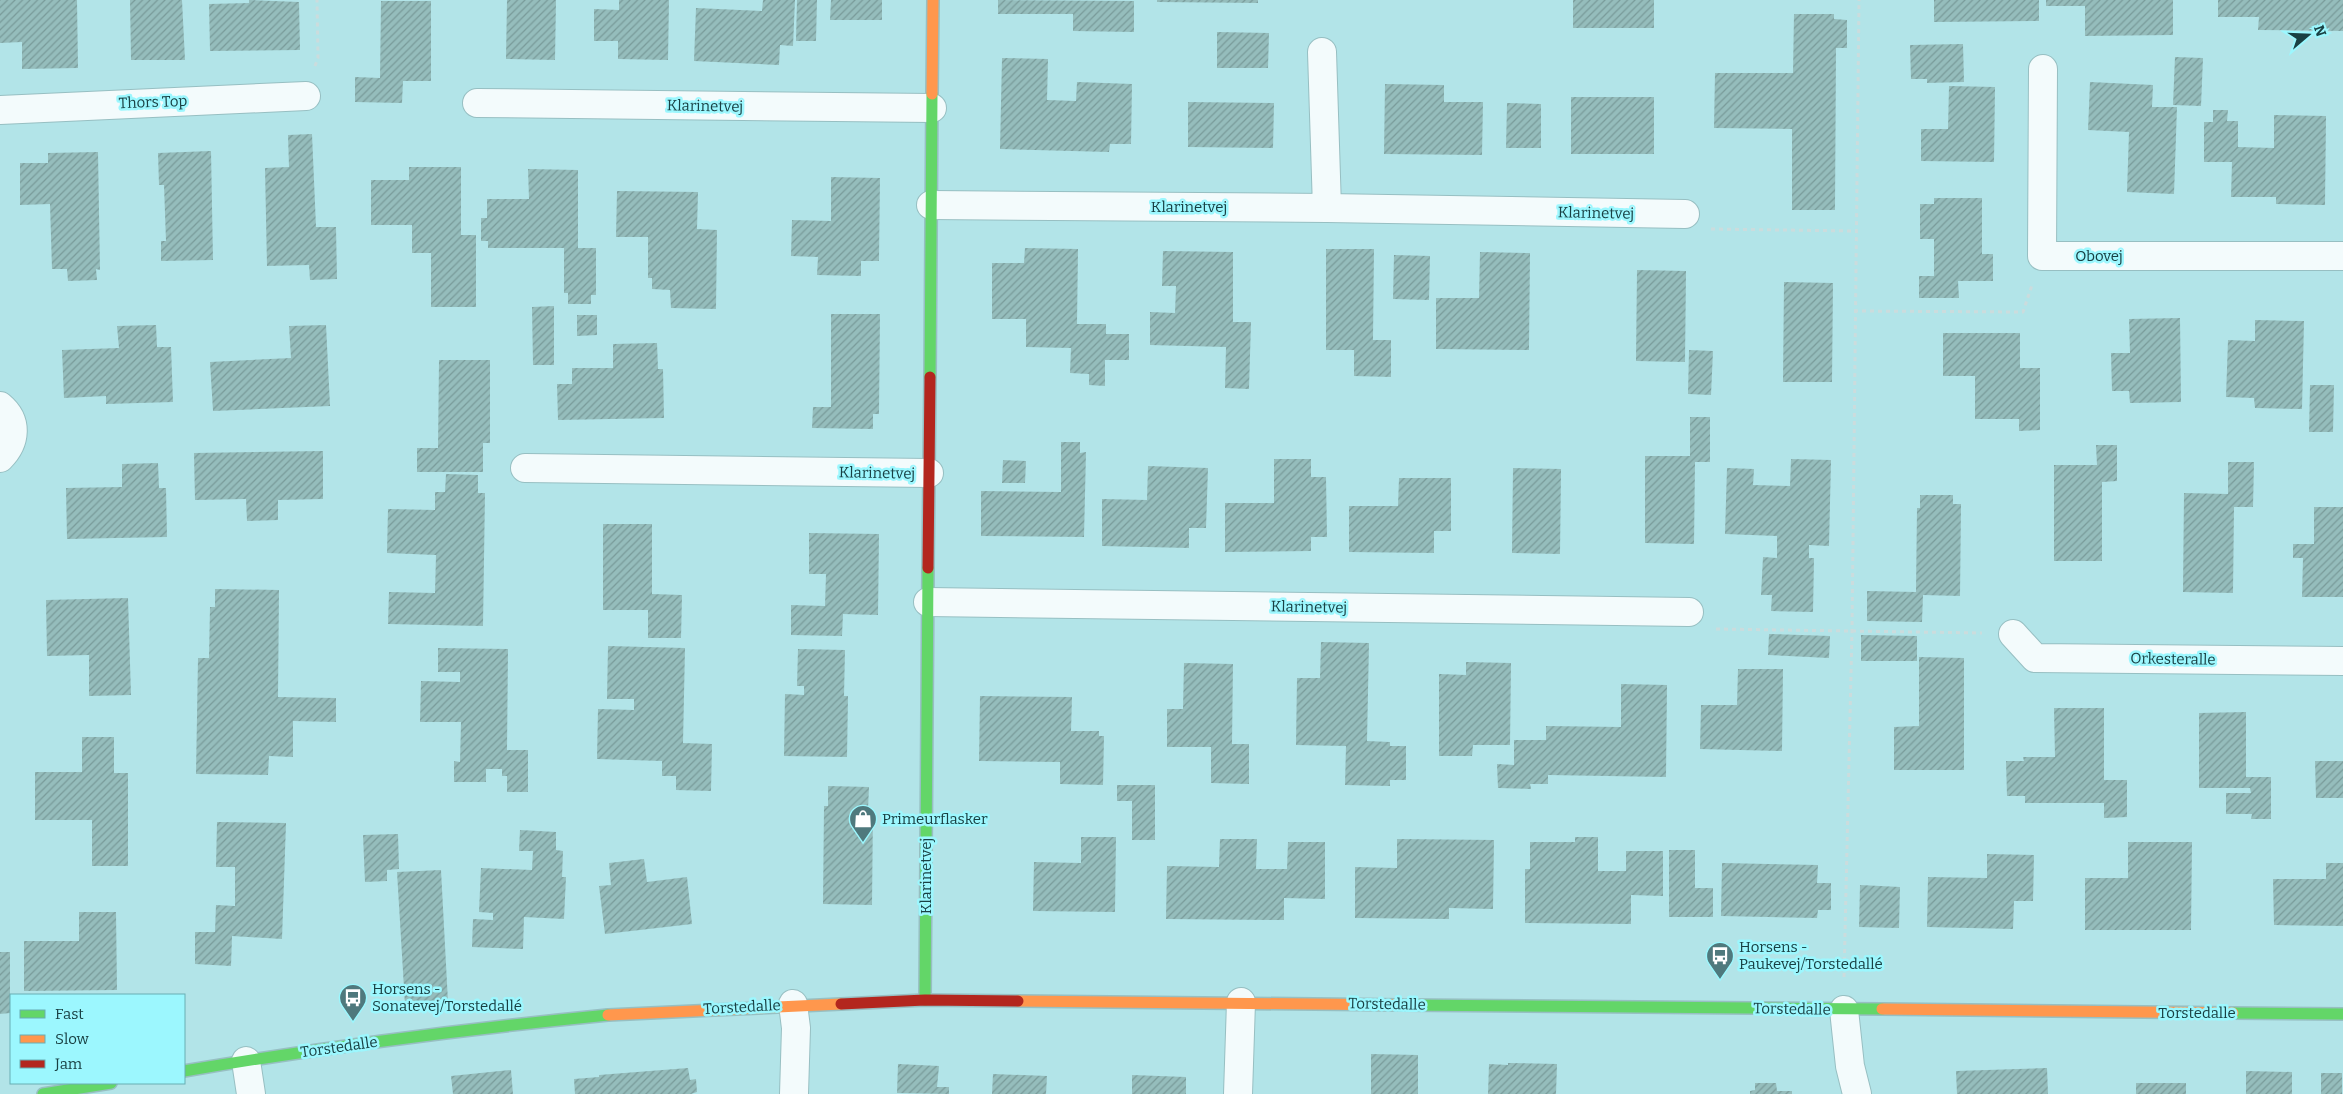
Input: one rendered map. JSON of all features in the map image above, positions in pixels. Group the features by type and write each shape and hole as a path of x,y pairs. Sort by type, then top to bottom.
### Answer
{"street":[{"name":"Klarinetvej","path":"925,1000 933,0"},
{"path":"1322,52 1327,208"},
{"path":"2042,256 2043,69"},
{"name":"Thors Top","path":"0,110 306,96"},
{"name":"Klarinetvej","path":"477,103 932,108"},
{"name":"Klarinetvej","path":"931,205 1327,208 1685,214"},
{"name":"Obovej","path":"2042,256 2343,256"},
{"path":"0,406 8,413 13,423 13,437 10,448 0,458"},
{"name":"Klarinetvej","path":"525,468 929,473"},
{"name":"Klarinetvej","path":"928,602 1689,612"},
{"name":"Orkesteralle","path":"2013,634 2035,658 2343,661"},
{"name":"Torstedalle","path":"185,1071 482,1027 614,1014 793,1004 925,1000 2343,1014"},
{"path":"1238,1094 1241,1002"},
{"path":"793,1004 796,1028 794,1094"},
{"path":"1844,1010 1850,1066 1857,1094"},
{"path":"246,1061 251,1094"},
{"path":"43,1094 105,1084"}],"path":[{"path":"306,96 318,58 318,0"},
{"path":"1844,1010 1852,631 1854,311 1859,0"},
{"path":"1685,214 1714,231 1855,231"},
{"path":"1854,311 2023,312 2042,256"},
{"path":"1689,612 1709,629 2013,634"}],"building":[{"path":"0,0 77,0 78,68 22,69 22,42 0,43"},
{"path":"130,0 182,0 185,60 131,60"},
{"path":"249,0 299,2 300,50 210,51 209,4 249,3"},
{"path":"507,0 556,0 555,60 506,59"},
{"path":"619,0 669,0 668,60 618,59 618,41 594,41 594,9 619,10"},
{"path":"763,0 795,0 793,46 780,45 779,65 694,61 696,8 762,11"},
{"path":"797,0 817,0 816,41 796,41"},
{"path":"831,0 882,0 882,20 830,20"},
{"path":"998,0 1134,1 1134,32 1073,31 1073,14 998,14"},
{"path":"1157,0 1258,0 1258,3 1157,2"},
{"path":"1573,0 1654,0 1654,28 1573,28"},
{"path":"1934,0 2039,0 2039,21 1934,22"},
{"path":"2046,0 2173,0 2173,35 2085,36 2085,6 2046,6"},
{"path":"2218,0 2343,0 2343,31 2258,30 2259,17 2218,17"},
{"path":"381,1 431,1 431,81 403,81 402,103 355,102 355,77 380,78"},
{"path":"1794,14 1834,14 1834,19 1847,20 1847,48 1836,48 1835,210 1792,210 1792,129 1714,128 1715,73 1793,73"},
{"path":"1217,32 1269,33 1268,68 1217,68"},
{"path":"1963,44 1964,82 1927,83 1927,79 1911,79 1910,45"},
{"path":"2175,57 2203,58 2201,106 2173,105"},
{"path":"1002,58 1048,59 1047,100 1076,101 1077,82 1132,84 1131,144 1110,144 1109,152 1000,149"},
{"path":"2090,82 2153,85 2152,107 2177,107 2174,194 2127,192 2129,132 2088,130"},
{"path":"1385,84 1444,85 1444,102 1483,102 1482,155 1384,154"},
{"path":"1949,86 1995,87 1994,162 1921,161 1921,129 1948,129"},
{"path":"1571,97 1654,97 1654,154 1571,154"},
{"path":"1188,102 1274,103 1273,148 1188,147"},
{"path":"1507,103 1541,104 1541,148 1506,148"},
{"path":"2213,110 2228,110 2227,121 2238,121 2238,147 2274,148 2274,115 2326,116 2325,205 2276,204 2276,197 2231,197 2232,162 2204,162 2204,122 2213,122"},
{"path":"312,134 316,227 336,227 337,279 310,280 309,265 267,266 265,168 289,167 288,135"},
{"path":"211,151 213,260 161,261 161,241 166,241 164,185 159,185 158,153"},
{"path":"98,152 100,270 96,269 97,280 68,281 67,269 52,269 50,204 20,205 20,163 48,163 48,153"},
{"path":"409,167 461,167 461,235 476,235 476,307 431,307 431,253 412,253 412,225 371,225 371,180 409,180"},
{"path":"528,169 578,170 578,248 596,248 596,295 591,295 591,304 568,304 568,293 564,293 564,248 488,248 488,241 481,241 481,218 487,218 487,199 529,199"},
{"path":"831,177 880,178 879,261 861,261 861,276 817,275 818,257 791,256 792,220 831,221"},
{"path":"617,191 698,192 697,229 717,230 716,309 671,308 670,290 652,289 652,278 648,278 648,237 616,237"},
{"path":"1934,198 1982,198 1982,254 1993,254 1993,281 1958,281 1959,298 1919,298 1919,276 1934,276 1934,239 1920,239 1920,204 1934,204"},
{"path":"1025,248 1078,249 1077,324 1106,324 1106,334 1129,334 1129,360 1105,360 1105,386 1089,385 1089,374 1070,373 1071,348 1026,347 1026,319 992,319 992,263 1024,263"},
{"path":"1326,249 1374,249 1373,340 1391,340 1391,377 1354,376 1354,350 1326,350"},
{"path":"1163,251 1233,252 1233,322 1251,322 1249,389 1225,388 1226,347 1150,345 1150,312 1175,313 1176,286 1162,286"},
{"path":"1480,252 1530,253 1529,350 1436,349 1436,298 1479,298"},
{"path":"1394,255 1430,256 1429,300 1393,299"},
{"path":"1637,270 1686,271 1685,362 1636,361"},
{"path":"1784,282 1833,283 1832,382 1783,382"},
{"path":"554,306 554,365 533,365 532,307"},
{"path":"831,314 880,314 879,414 873,414 873,429 812,428 813,407 831,407"},
{"path":"577,315 597,315 597,335 577,336"},
{"path":"2180,318 2181,402 2130,403 2129,391 2112,391 2111,353 2130,353 2129,319"},
{"path":"2255,320 2304,321 2302,409 2255,408 2254,398 2226,397 2228,340 2255,341"},
{"path":"156,325 157,347 171,347 173,402 106,404 106,396 64,398 62,350 119,348 117,326"},
{"path":"326,325 330,406 213,411 210,362 291,358 289,326"},
{"path":"1943,333 2020,333 2020,368 2040,368 2040,430 2019,431 2019,419 1975,419 1975,376 1943,376"},
{"path":"657,343 658,369 663,369 664,418 558,420 557,384 572,384 572,368 613,368 613,344"},
{"path":"1689,350 1713,351 1711,395 1688,394"},
{"path":"439,360 490,360 490,443 483,443 483,472 417,472 417,448 438,448"},
{"path":"2310,385 2334,385 2333,432 2309,432"},
{"path":"1690,417 1710,417 1710,462 1695,462 1694,544 1645,543 1645,456 1690,456"},
{"path":"1061,442 1080,442 1080,453 1086,452 1084,537 981,536 981,491 1061,492"},
{"path":"2096,445 2117,445 2117,481 2102,482 2102,561 2054,561 2054,465 2097,465"},
{"path":"323,451 323,499 278,500 278,520 247,521 246,499 195,500 194,453"},
{"path":"1274,459 1311,459 1311,477 1326,477 1327,537 1311,537 1311,551 1225,552 1225,503 1274,503"},
{"path":"1791,459 1831,460 1829,546 1809,545 1809,558 1814,558 1813,612 1771,611 1772,595 1761,595 1763,557 1777,558 1777,536 1725,534 1727,468 1754,469 1753,485 1790,486"},
{"path":"1003,460 1026,461 1025,483 1002,483"},
{"path":"2228,462 2254,462 2253,507 2234,507 2233,593 2183,592 2184,493 2228,494"},
{"path":"158,463 159,488 166,488 167,537 67,539 66,488 122,487 122,464"},
{"path":"1148,466 1208,468 1206,528 1189,528 1189,548 1102,546 1102,499 1147,500"},
{"path":"1513,468 1561,469 1560,554 1512,553"},
{"path":"446,474 478,475 478,493 485,493 483,626 388,624 389,592 435,593 436,555 387,553 388,509 435,510 435,492 445,492"},
{"path":"1399,478 1451,478 1451,531 1434,531 1434,553 1349,552 1349,506 1398,506"},
{"path":"1920,495 1953,495 1953,504 1961,504 1960,596 1923,595 1922,622 1867,621 1867,591 1916,592 1917,508 1920,508"},
{"path":"2314,507 2343,507 2343,597 2302,597 2303,558 2293,558 2293,544 2314,544"},
{"path":"603,524 652,524 652,594 682,595 681,638 648,638 648,610 603,610"},
{"path":"809,533 879,534 878,615 843,614 842,636 791,635 791,605 825,606 826,574 809,574"},
{"path":"215,589 279,590 278,697 336,698 336,722 293,721 293,757 269,756 268,775 196,774 198,658 209,658 210,607 215,607"},
{"path":"128,598 131,695 89,696 89,655 47,656 46,600"},
{"path":"1769,634 1830,636 1829,658 1768,655"},
{"path":"1861,635 1917,636 1917,661 1861,661"},
{"path":"1321,642 1369,643 1367,741 1390,742 1390,746 1406,746 1406,780 1390,780 1390,786 1345,785 1346,746 1296,745 1297,678 1320,678"},
{"path":"608,646 685,648 683,743 712,744 711,791 676,790 676,776 662,776 662,761 597,759 598,709 634,710 634,699 607,699"},
{"path":"438,648 508,649 507,750 528,750 528,792 507,792 507,776 502,776 502,769 486,769 486,782 454,782 454,761 460,762 461,722 420,722 421,681 460,682 460,672 438,672"},
{"path":"798,649 845,650 844,696 848,696 847,757 784,756 785,694 804,695 804,686 797,686"},
{"path":"1919,657 1964,658 1964,770 1894,770 1894,727 1919,726"},
{"path":"1466,662 1511,663 1510,745 1473,745 1472,756 1439,756 1439,674 1466,675"},
{"path":"1184,663 1233,664 1232,744 1249,744 1249,784 1211,783 1211,747 1167,747 1167,709 1183,709"},
{"path":"1738,669 1783,669 1782,751 1700,749 1701,705 1737,705"},
{"path":"1621,684 1667,685 1666,777 1548,775 1548,784 1530,784 1531,789 1498,788 1497,764 1514,765 1514,740 1546,740 1546,726 1621,727"},
{"path":"980,696 1072,697 1071,731 1099,731 1099,736 1104,736 1103,785 1060,784 1060,762 979,761"},
{"path":"2054,708 2104,708 2104,780 2127,780 2127,817 2104,818 2104,803 2025,803 2025,796 2007,796 2006,761 2024,761 2023,757 2055,757"},
{"path":"2246,712 2246,777 2271,777 2271,819 2251,819 2252,814 2226,814 2226,793 2251,793 2250,788 2199,788 2199,713"},
{"path":"82,737 114,737 114,773 128,773 128,866 92,866 92,820 35,820 35,772 82,772"},
{"path":"2315,761 2343,761 2343,798 2316,798"},
{"path":"1117,785 1155,785 1155,840 1132,840 1132,801 1117,801"},
{"path":"828,786 869,787 868,809 873,809 872,905 823,904 824,806 828,806"},
{"path":"217,822 286,823 282,939 232,936 231,966 195,964 195,932 215,932 216,905 235,906 235,867 216,867"},
{"path":"520,830 556,832 556,850 563,851 562,877 566,877 564,919 524,917 523,949 472,947 473,919 493,920 493,913 479,912 481,868 532,870 533,851 519,851"},
{"path":"398,834 399,869 387,870 387,881 365,882 363,835"},
{"path":"1081,837 1116,837 1115,912 1033,911 1034,862 1081,863"},
{"path":"1575,837 1598,837 1598,871 1626,871 1626,851 1663,851 1663,896 1631,895 1631,924 1525,923 1525,869 1530,869 1530,842 1575,842"},
{"path":"1220,839 1257,839 1256,869 1287,869 1288,842 1325,842 1325,899 1284,898 1284,920 1166,919 1167,866 1219,867"},
{"path":"1397,839 1494,840 1493,909 1449,908 1449,919 1355,918 1355,867 1397,868"},
{"path":"2128,842 2192,842 2191,930 2085,930 2085,878 2128,878"},
{"path":"1669,850 1695,850 1695,888 1713,888 1713,917 1669,917"},
{"path":"1987,854 2034,855 2033,901 2014,901 2013,929 1927,927 1928,877 1987,878"},
{"path":"644,859 647,882 687,877 692,924 605,934 599,886 611,885 609,863"},
{"path":"1722,863 1818,865 1817,883 1831,883 1831,910 1818,910 1817,918 1721,916"},
{"path":"2326,863 2343,863 2343,926 2274,925 2273,879 2326,879"},
{"path":"441,870 448,1002 405,1005 397,872"},
{"path":"1860,885 1900,887 1899,928 1859,927"},
{"path":"79,912 116,912 117,990 24,991 24,941 79,941"},
{"path":"0,952 10,952 10,1013 0,1014"},
{"path":"1371,1054 1418,1055 1418,1094 1371,1094"},
{"path":"1508,1063 1557,1064 1556,1094 1488,1094 1489,1064 1508,1065"},
{"path":"898,1064 939,1066 937,1087 949,1087 949,1094 897,1093"},
{"path":"688,1068 690,1080 696,1079 697,1092 691,1094 575,1094 574,1079 599,1077 599,1075"},
{"path":"2047,1068 2048,1094 1957,1094 1956,1071"},
{"path":"511,1070 513,1094 453,1094 451,1076"},
{"path":"2246,1071 2292,1072 2292,1094 2246,1094"},
{"path":"2321,1073 2342,1073 2342,1094 2321,1094"},
{"path":"993,1074 1047,1076 1046,1094 992,1094"},
{"path":"1132,1075 1186,1077 1186,1094 1132,1094"},
{"path":"1755,1083 1776,1083 1777,1091 1792,1091 1792,1094 1750,1094 1750,1091 1755,1090"},
{"path":"2136,1083 2186,1083 2186,1094 2136,1094"}],"traffic: fast":[{"path":"930,377 932,94"},
{"path":"925,1000 928,568"},
{"path":"1404,1005 1882,1009"},
{"path":"2233,1013 2343,1014"},
{"path":"185,1071 396,1039 608,1015"},
{"path":"43,1094 105,1084"}],"traffic: slow":[{"path":"932,94 933,0"},
{"path":"1018,1001 1404,1005"},
{"path":"608,1015 841,1004"},
{"path":"1882,1009 2233,1013"}],"traffic: jam":[{"path":"928,568 930,377"},
{"path":"841,1004 925,1000 1018,1001"}],"place":[{"name":"Primeurflasker","path":"863,843"},
{"name":"Horsens - Paukevej/Torstedallé","path":"1720,980"},
{"name":"Horsens - Sonatevej/Torstedallé","path":"353,1022"}]}
